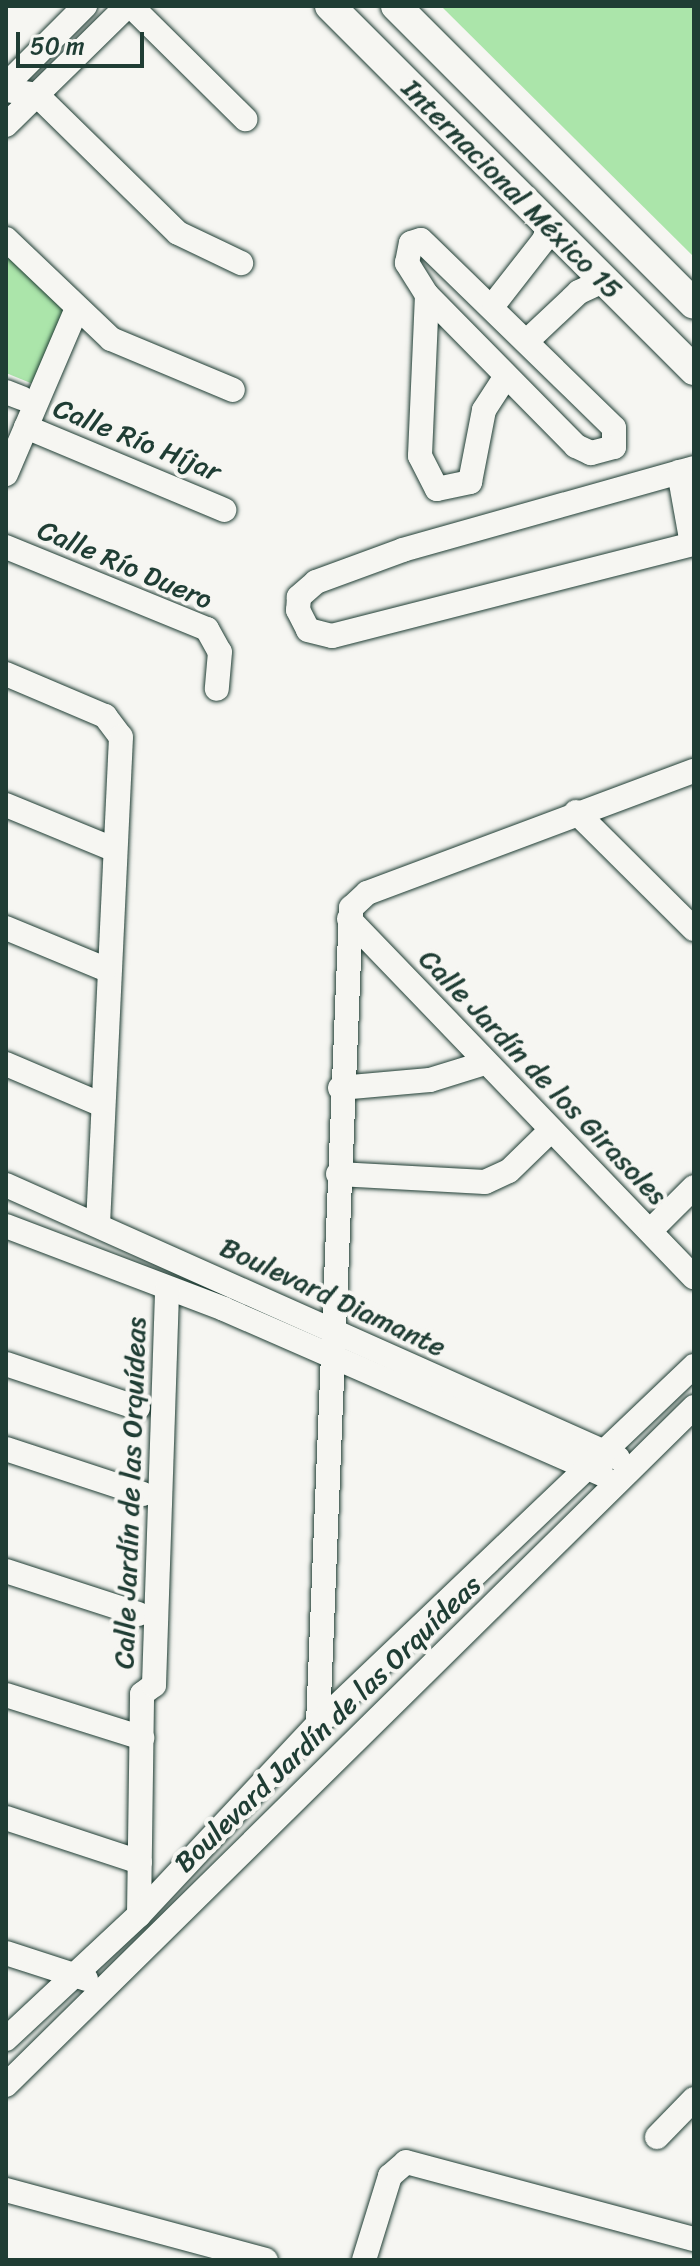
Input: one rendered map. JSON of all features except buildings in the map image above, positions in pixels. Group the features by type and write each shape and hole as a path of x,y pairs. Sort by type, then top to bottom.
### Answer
{"main road":[{"name":"Internacional México 15","path":"330,6 533,213 694,370"},
{"name":"Internacional México 15","path":"396,6 694,304"}],"street":[{"path":"6,88 85,6"},
{"path":"6,125 129,6 245,119"},
{"path":"6,88 37,95 178,233 241,263"},
{"path":"494,304 544,240 548,229 533,213"},
{"path":"6,239 76,311 111,339 233,390"},
{"path":"416,240 432,244 494,304 614,428 618,442 584,451 506,376 427,295 408,270 416,240"},
{"path":"527,341 579,292 603,281"},
{"path":"427,295 420,456 437,489 470,482 484,410 506,376"},
{"path":"6,474 76,311"},
{"name":"Calle Río Híjar","path":"26,427 224,510"},
{"path":"686,470 693,544 332,636 308,630 298,610 299,597 316,582 403,550 686,470"},
{"name":"Calle Río Duero","path":"6,547 207,629 220,652 217,689"},
{"path":"6,674 105,716 119,730 105,969 98,1223"},
{"path":"318,1724 340,1088 349,919 367,893 576,812 694,771"},
{"path":"6,805 113,849"},
{"path":"576,812 694,929"},
{"name":"Calle Jardín de los Girasoles","path":"349,919 694,1277"},
{"path":"6,928 105,969"},
{"path":"340,1088 430,1080 485,1063"},
{"path":"6,1064 102,1105"},
{"path":"338,1174 485,1182 509,1171 551,1130"},
{"name":"Boulevard Diamante","path":"6,1185 98,1223 333,1331 596,1460"},
{"path":"650,1231 694,1187"},
{"name":"Boulevard Diamante","path":"6,1226 167,1289 330,1358 627,1472"},
{"name":"Calle Jardín de las Orquídeas","path":"142,1738 142,1694 154,1685 167,1289"},
{"path":"6,1364 138,1408"},
{"name":"Boulevard Jardín de las Orquídeas","path":"6,2039 139,1915 318,1724 694,1366"},
{"name":"Boulevard Jardín de las Orquídeas","path":"6,2085 694,1407"},
{"path":"6,1449 143,1494"},
{"path":"6,1571 138,1614"},
{"path":"6,1695 142,1738 139,1915"},
{"path":"6,1818 140,1862"},
{"path":"6,1953 107,1986"},
{"path":"657,2137 694,2099"},
{"path":"364,2260 399,2164 423,2163 694,2239"},
{"path":"6,2190 266,2260"}],"green space":[{"path":"441,6 694,6 694,257"},
{"path":"6,249 69,310 38,386 6,373"}]}
